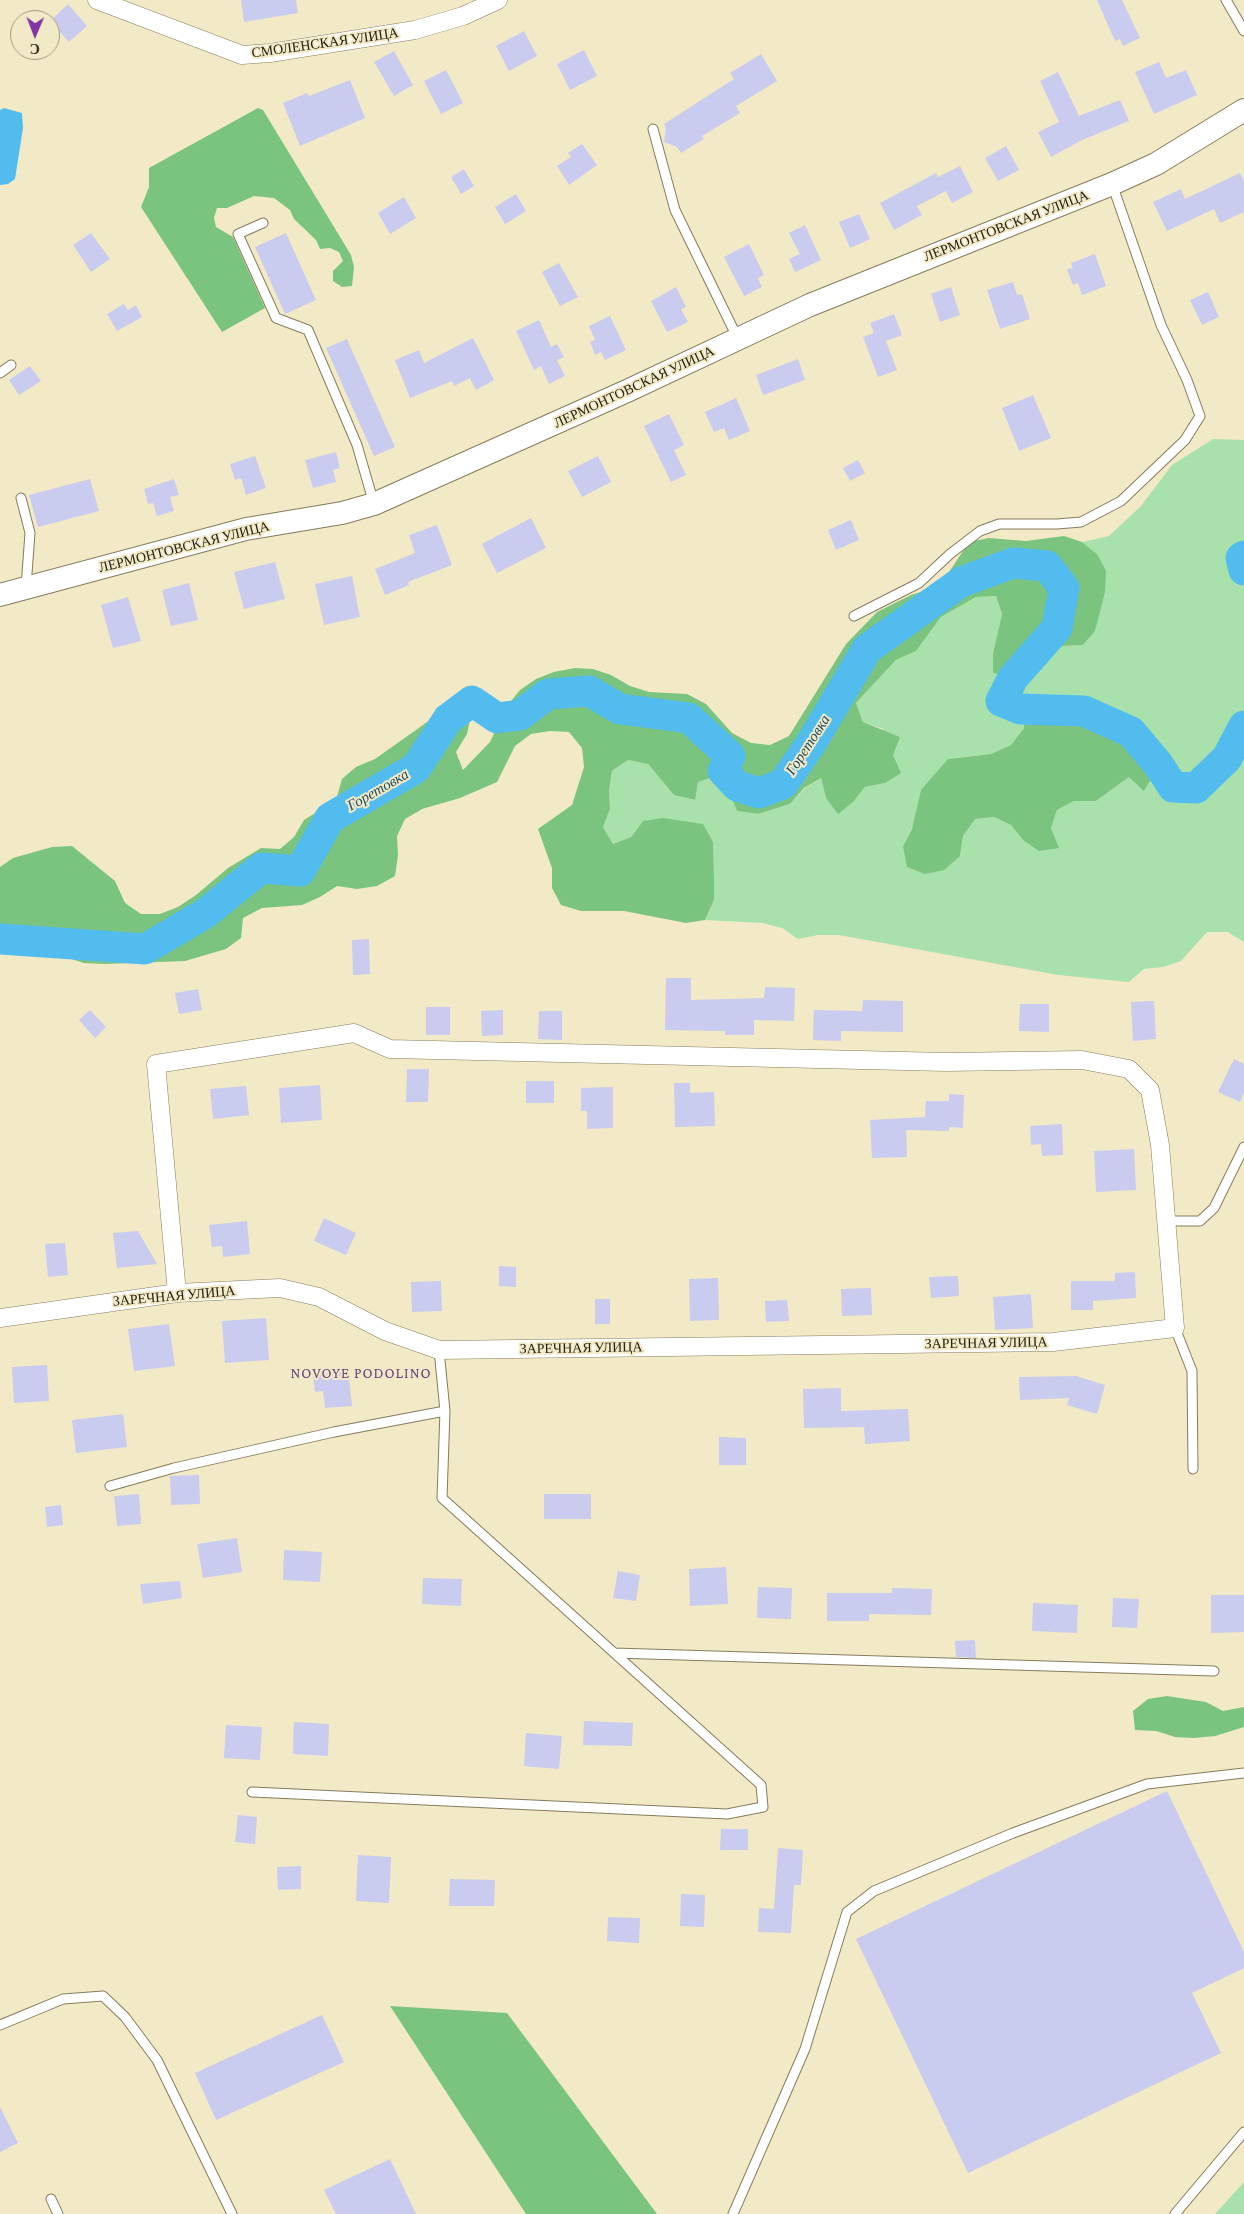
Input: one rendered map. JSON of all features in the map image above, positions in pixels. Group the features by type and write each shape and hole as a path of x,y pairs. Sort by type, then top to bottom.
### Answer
{"street":[{"name":"СМОЛЕНСКАЯ УЛИЦА","path":"97,0 242,55 270,53 415,30 463,16 498,0"},
{"name":"ЛЕРМОНТОВСКАЯ УЛИЦА","path":"0,595 246,529 342,513 374,504 627,391 810,305 898,268 1112,184 1170,156 1244,110"},
{"path":"177,1293 156,1064 354,1033 390,1050 946,1062 1082,1060 1129,1069 1150,1090 1160,1145 1168,1221 1175,1328"},
{"name":"ЗАРЕЧНАЯ УЛИЦА","path":"0,1318 177,1293 280,1288 319,1297 385,1331 439,1350 1052,1342 1175,1328"}],"lane":[{"path":"1226,0 1244,30"},
{"path":"653,129 675,210 738,339"},
{"path":"854,616 919,584 950,554 980,531 999,524 1081,522 1120,501 1185,440 1200,416 1187,380 1162,325 1112,184"},
{"path":"263,223 238,234 276,318 308,330 357,446 374,504"},
{"path":"0,373 11,365"},
{"path":"21,498 30,533 26,587"},
{"path":"1168,1221 1200,1221 1214,1208 1244,1147"},
{"path":"1175,1328 1192,1371 1193,1469"},
{"path":"252,1792 727,1814 763,1807 760,1785 442,1498 445,1411 439,1350"},
{"path":"110,1486 174,1468 334,1432 445,1411"},
{"path":"614,1653 1214,1671"},
{"path":"733,2214 804,2049 847,1912 874,1891 1013,1833 1147,1784 1244,1773"},
{"path":"0,2025 63,1999 103,1996 125,2017 157,2060 232,2214"},
{"path":"1175,2214 1244,2132"},
{"path":"51,2199 58,2214"}],"green space":[{"path":"258,108 263,110 351,255 354,267 352,286 342,287 333,281 333,271 343,261 339,252 330,248 320,249 316,240 294,219 290,210 274,198 254,196 227,208 217,208 214,218 216,227 233,237 265,308 222,332 141,207 149,187 149,168"},
{"path":"1213,439 1244,440 1244,942 1228,932 1207,932 1181,961 1163,967 1144,969 1129,982 1058,975 839,935 818,935 798,939 782,928 763,923 705,920 714,900 713,842 643,821 631,837 613,844 603,827 610,809 609,790 612,771 628,760 648,764 674,795 694,800 698,782 717,776 729,792 737,811 758,814 790,804 805,788 821,778 826,798 853,802 865,787 885,783 893,755 883,729 863,722 856,703 896,660 916,651 941,617 976,597 996,596 1002,614 993,653 994,673 1019,678 1042,647 1083,645 1095,631 1099,612 1097,554 1082,542 1109,536 1141,506 1172,465","holes":["1025,698 1122,723 1129,742 1145,754 1129,777 1096,801 1074,801 1057,810 1051,828 1058,847 1023,840 1011,825 994,817 974,819 963,836 960,856 903,846 948,759 991,754 1011,745 1024,728"]},
{"path":"1064,536 1082,542 1097,554 1106,571 1105,592 1095,631 1083,645 1042,647 1019,678 993,673 993,653 1002,614 996,596 976,597 941,617 916,651 896,660 856,703 863,722 900,737 893,755 901,773 885,783 865,787 853,802 838,814 826,798 821,778 804,788 790,804 758,814 737,811 729,792 717,776 698,782 695,800 674,795 648,764 628,760 612,771 609,790 610,809 603,827 613,844 631,837 643,821 663,818 703,824 713,842 714,880 714,900 705,920 686,923 624,911 581,911 561,905 552,888 552,868 538,829 572,805 584,767 582,748 569,732 550,731 531,734 515,746 497,782 460,798 422,809 405,819 397,836 398,855 395,876 377,886 357,889 337,886 320,897 302,905 262,908 243,918 241,938 226,949 185,961 105,964 84,963 46,951 26,949 0,952 0,867 13,858 52,847 72,846 115,881 125,903 141,914 160,914 178,907 196,895 228,868 261,848 280,849 294,837 304,820 336,800 342,779 356,767 375,759 437,715 454,706 471,715 467,734 456,752 463,770 490,742 507,706 520,690 536,679 554,672 575,668 593,669 611,675 630,686 649,692 687,694 706,704 732,733 751,743 770,745 789,736 846,644 877,612 911,595 933,588 947,575 969,542 989,538 1026,541"},
{"path":"1025,698 1089,702 1107,708 1122,723 1129,742 1145,754 1154,774 1144,791 1129,777 1096,801 1074,801 1057,810 1051,828 1059,848 1039,851 1023,840 1011,825 994,817 975,819 963,836 960,856 944,870 925,874 907,867 903,846 912,829 921,790 948,759 991,754 1011,745 1024,728"},
{"path":"1167,1696 1206,1702 1223,1711 1244,1707 1244,1727 1215,1736 1194,1738 1175,1737 1156,1731 1135,1730 1133,1711 1148,1699"},
{"path":"390,2006 507,2013 657,2214 526,2214"},
{"path":"1244,2182 1244,2214 1215,2214"}],"water":[{"path":"4,108 22,113 23,128 15,179 8,184 0,185 0,110"}],"building":[{"path":"241,0 296,0 298,13 244,22"},
{"path":"1097,0 1122,0 1140,38 1123,46 1120,39 1115,41"},
{"path":"68,4 87,26 69,42 60,32 60,12"},
{"path":"524,31 537,56 509,71 496,46"},
{"path":"584,50 597,76 570,90 557,64"},
{"path":"394,51 413,85 394,96 374,62"},
{"path":"761,54 777,81 736,106 740,113 702,136 704,139 681,153 677,147 664,142 666,128 664,124 734,79 730,73"},
{"path":"1159,62 1166,78 1186,70 1197,95 1154,114 1135,72"},
{"path":"446,70 463,103 441,114 424,81"},
{"path":"1058,72 1079,116 1120,100 1129,121 1082,140 1051,157 1038,132 1059,122 1040,81"},
{"path":"350,80 365,118 300,146 283,103 307,93 309,96"},
{"path":"582,144 597,165 569,185 557,166 571,157 568,153"},
{"path":"1006,146 1019,170 998,181 985,158"},
{"path":"960,166 973,192 952,203 946,191 917,206 922,215 894,230 880,203 936,173 938,177"},
{"path":"464,169 474,186 461,194 451,177"},
{"path":"1240,173 1244,181 1244,212 1220,223 1214,209 1167,231 1153,202 1181,189 1185,199"},
{"path":"516,194 526,211 505,224 495,207"},
{"path":"404,197 416,218 390,234 378,213"},
{"path":"859,214 870,239 850,248 839,222"},
{"path":"805,225 821,260 795,272 789,259 800,254 789,233"},
{"path":"91,233 110,259 91,272 73,245"},
{"path":"286,233 316,300 285,314 255,247"},
{"path":"749,244 764,275 758,278 762,287 744,296 724,257"},
{"path":"1095,254 1106,286 1082,295 1078,283 1073,285 1067,269 1073,268 1071,263"},
{"path":"559,263 578,297 560,306 542,272"},
{"path":"1013,282 1017,295 1022,294 1030,319 1000,329 987,290"},
{"path":"676,287 686,307 681,309 688,322 667,332 651,301"},
{"path":"951,287 960,315 940,322 931,294"},
{"path":"1208,292 1219,317 1202,325 1190,300"},
{"path":"124,304 128,310 136,305 142,317 117,331 107,314"},
{"path":"894,314 902,335 886,341 897,370 878,377 863,337 874,333 870,323"},
{"path":"610,316 626,350 605,360 601,352 595,355 590,342 595,340 589,326"},
{"path":"539,320 551,347 557,344 564,357 557,360 565,376 549,384 541,366 534,370 516,331"},
{"path":"473,338 494,380 476,390 470,378 454,386 452,381 410,398 395,360 419,350 424,363"},
{"path":"347,339 395,447 374,456 326,348"},
{"path":"798,359 805,380 763,395 756,375"},
{"path":"30,366 41,381 19,395 9,380"},
{"path":"1033,395 1051,438 1019,451 1002,408"},
{"path":"736,398 750,431 729,440 724,428 714,432 705,412"},
{"path":"669,414 684,445 674,450 686,475 671,482 644,426"},
{"path":"336,452 340,468 333,470 336,482 313,488 305,460"},
{"path":"255,456 266,488 246,495 241,478 235,480 230,464"},
{"path":"598,456 611,482 582,497 568,471"},
{"path":"858,460 865,473 850,481 843,468"},
{"path":"90,479 99,511 38,527 29,495"},
{"path":"174,479 179,495 170,497 174,511 157,516 153,503 148,504 144,489"},
{"path":"531,518 546,548 497,573 482,544"},
{"path":"851,520 859,540 836,550 828,530"},
{"path":"437,525 452,565 408,582 409,585 385,595 375,569 415,553 409,535"},
{"path":"275,562 285,599 244,609 234,572"},
{"path":"352,576 360,617 324,625 315,584"},
{"path":"189,583 198,620 171,626 162,590"},
{"path":"128,597 141,641 113,648 101,605"},
{"path":"369,939 370,974 353,975 352,940"},
{"path":"666,978 691,978 691,1000 764,998 765,987 795,988 794,1021 754,1020 754,1035 725,1035 725,1031 665,1030"},
{"path":"198,989 202,1010 179,1014 175,993"},
{"path":"863,1000 903,1001 903,1032 841,1031 841,1041 813,1040 814,1010 862,1011"},
{"path":"1154,1001 1156,1039 1133,1041 1131,1002"},
{"path":"1020,1004 1049,1004 1049,1032 1019,1031"},
{"path":"426,1007 450,1007 450,1035 426,1035"},
{"path":"90,1010 106,1027 95,1038 79,1020"},
{"path":"503,1010 503,1035 482,1036 481,1011"},
{"path":"539,1011 562,1011 562,1040 538,1039"},
{"path":"1234,1059 1244,1064 1244,1093 1240,1102 1218,1092"},
{"path":"407,1069 429,1069 428,1102 406,1102"},
{"path":"526,1081 554,1081 554,1103 526,1103"},
{"path":"674,1083 690,1083 690,1093 714,1092 715,1126 675,1127"},
{"path":"320,1085 322,1120 281,1123 279,1088"},
{"path":"246,1086 249,1115 213,1119 210,1089"},
{"path":"613,1087 613,1128 587,1129 587,1111 581,1111 581,1088"},
{"path":"949,1094 964,1095 963,1128 949,1127 949,1131 906,1130 907,1157 872,1158 870,1120 925,1117 926,1101 949,1101"},
{"path":"1062,1124 1063,1155 1042,1156 1041,1144 1031,1145 1030,1126"},
{"path":"1134,1149 1136,1190 1096,1192 1094,1151"},
{"path":"324,1218 356,1233 346,1255 314,1241"},
{"path":"247,1221 250,1254 223,1257 222,1246 212,1247 209,1225"},
{"path":"138,1231 157,1264 117,1268 113,1233"},
{"path":"65,1243 68,1275 48,1277 45,1244"},
{"path":"499,1266 516,1267 516,1287 499,1286"},
{"path":"1135,1272 1136,1298 1093,1301 1093,1310 1071,1310 1071,1281 1115,1281 1115,1273"},
{"path":"958,1276 959,1296 931,1298 929,1277"},
{"path":"718,1278 719,1320 690,1321 689,1279"},
{"path":"441,1281 442,1311 412,1312 411,1282"},
{"path":"871,1288 872,1315 842,1316 841,1289"},
{"path":"1031,1294 1033,1328 995,1330 993,1297"},
{"path":"595,1299 610,1299 610,1324 595,1324"},
{"path":"787,1300 789,1321 766,1322 765,1301"},
{"path":"266,1318 269,1360 225,1363 222,1321"},
{"path":"169,1324 175,1366 134,1371 128,1329"},
{"path":"47,1365 49,1401 14,1403 12,1367"},
{"path":"348,1370 352,1406 325,1408 323,1391 315,1392 313,1374"},
{"path":"1076,1376 1105,1385 1097,1414 1067,1405 1069,1398 1020,1400 1019,1377"},
{"path":"841,1388 841,1411 908,1409 910,1441 865,1444 864,1427 804,1428 803,1389"},
{"path":"123,1414 127,1447 76,1453 72,1420"},
{"path":"719,1437 746,1438 746,1465 719,1465"},
{"path":"199,1475 200,1504 171,1505 170,1476"},
{"path":"139,1494 141,1524 117,1526 114,1496"},
{"path":"544,1494 591,1494 591,1519 544,1519"},
{"path":"61,1505 63,1525 47,1527 45,1507"},
{"path":"237,1538 242,1572 203,1578 197,1544"},
{"path":"284,1550 322,1552 320,1582 283,1580"},
{"path":"726,1567 728,1604 690,1606 689,1569"},
{"path":"618,1571 640,1575 636,1601 613,1598"},
{"path":"423,1578 462,1579 461,1606 422,1604"},
{"path":"180,1581 182,1598 143,1604 140,1584"},
{"path":"758,1587 792,1588 791,1619 757,1618"},
{"path":"892,1588 932,1589 931,1615 869,1614 869,1621 827,1621 827,1593 892,1593"},
{"path":"1211,1595 1244,1595 1244,1632 1211,1633"},
{"path":"1113,1598 1139,1599 1137,1628 1112,1627"},
{"path":"1033,1603 1078,1605 1077,1633 1032,1631"},
{"path":"975,1640 976,1658 956,1657 955,1641"},
{"path":"584,1721 633,1723 632,1746 583,1745"},
{"path":"294,1722 329,1724 328,1756 293,1754"},
{"path":"226,1725 262,1727 260,1760 224,1758"},
{"path":"526,1733 562,1736 559,1769 524,1766"},
{"path":"1167,1791 1244,1952 1244,1968 1192,1993 1221,2053 968,2173 856,1939"},
{"path":"238,1815 257,1817 255,1844 235,1842"},
{"path":"721,1829 748,1829 748,1850 720,1850"},
{"path":"778,1848 803,1850 801,1885 794,1885 791,1933 758,1932 759,1908 774,1909"},
{"path":"358,1855 391,1857 389,1903 356,1901"},
{"path":"301,1866 301,1889 278,1890 277,1867"},
{"path":"450,1879 495,1880 494,1906 449,1906"},
{"path":"681,1894 705,1895 704,1927 680,1926"},
{"path":"608,1917 640,1918 639,1943 607,1941"},
{"path":"322,2015 344,2062 216,2120 195,2073"},
{"path":"0,2107 18,2143 0,2152"},
{"path":"390,2159 416,2214 336,2214 324,2190"}],"waterway":[{"name":"Горетовка","path":"1244,556 1241,558 1244,570"},
{"name":"Горетовка","path":"0,939 145,949 206,913 261,868 300,871 330,818 416,768 448,719 472,701 497,718 520,715 548,694 589,691 620,709 689,718 730,756 723,771 737,786 759,793 783,784 810,745 867,649 961,582 1013,563 1047,566 1064,588 1057,628 1013,678 1001,701 1020,709 1084,711 1131,732 1158,764 1173,787 1196,788 1227,758 1244,726"}],"district":[{"name":"NOVOYE PODOLINO","path":"361,1373"}]}
